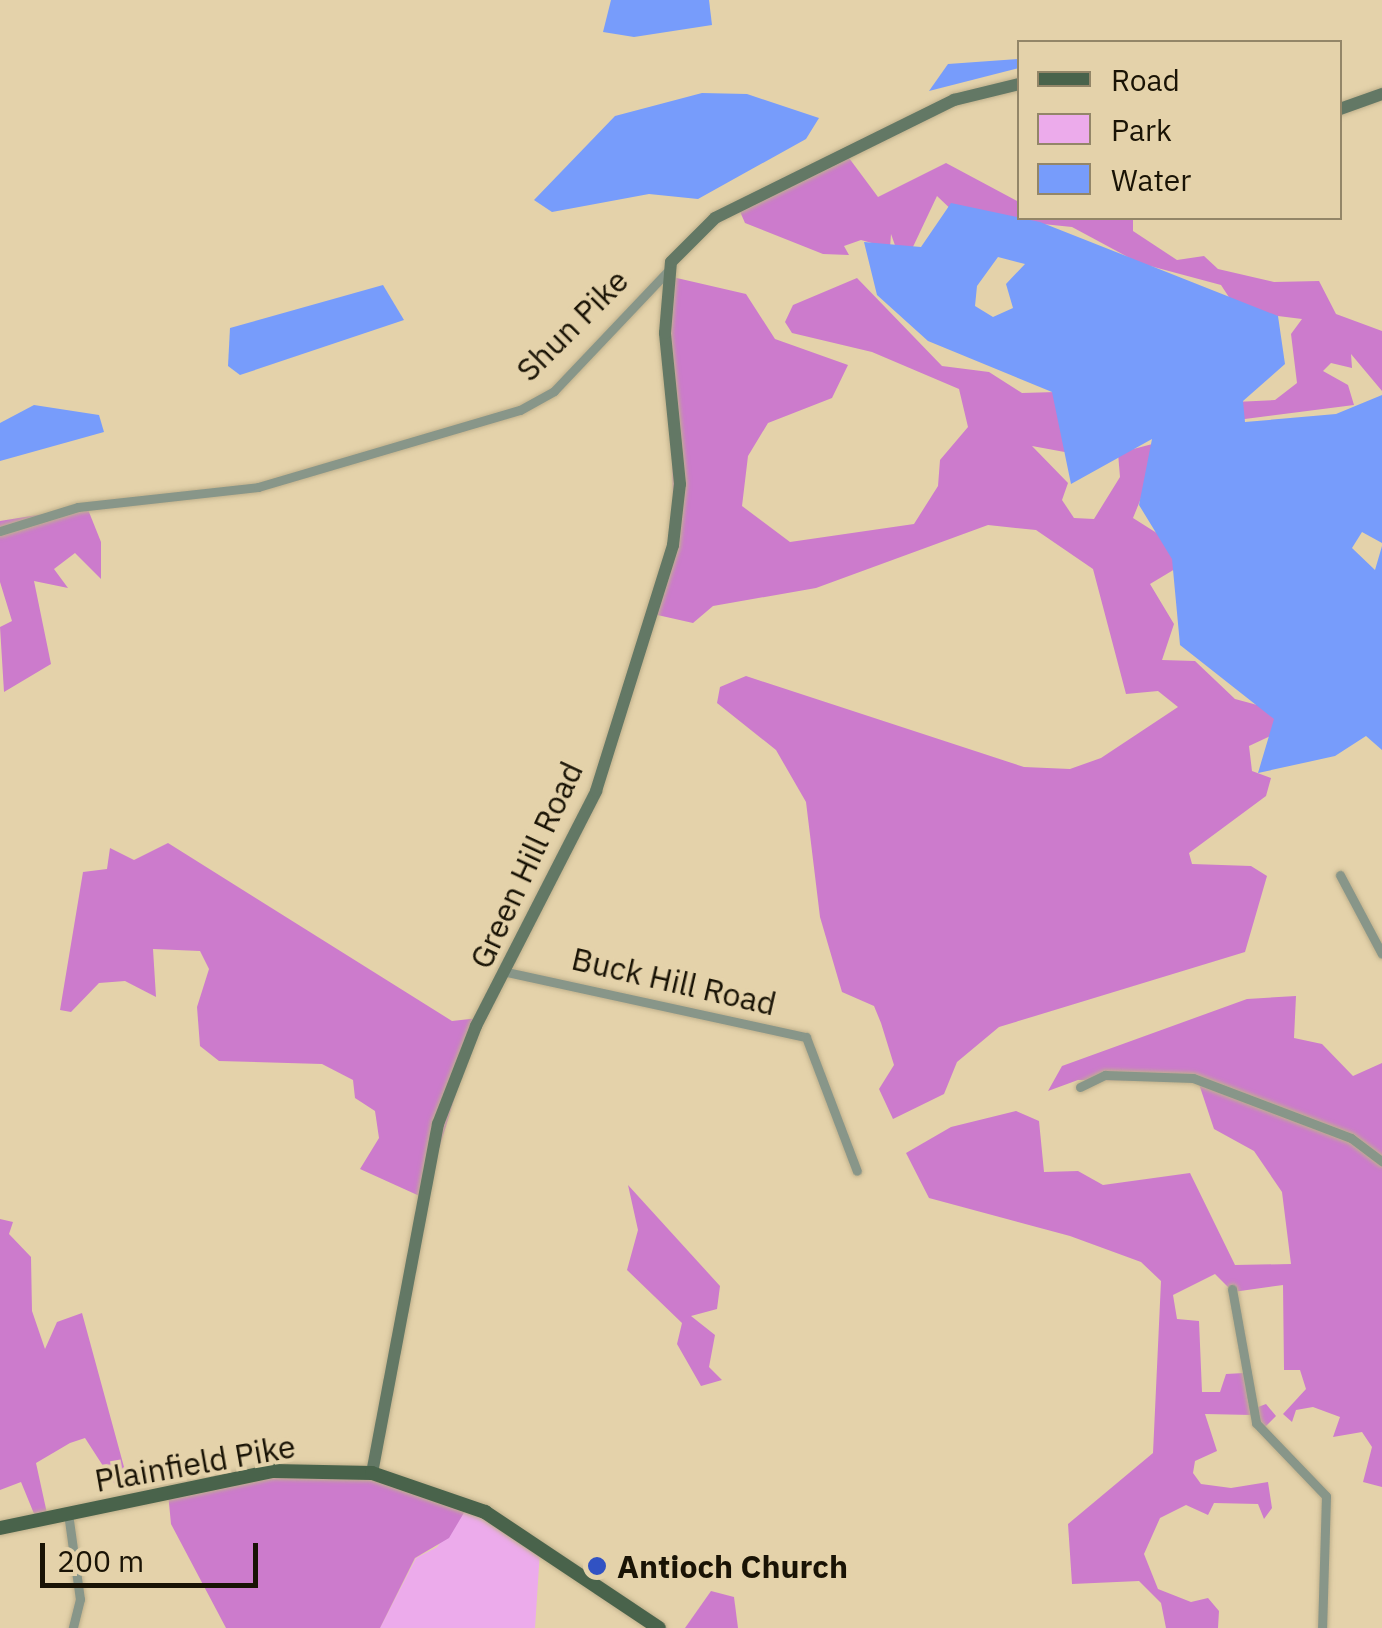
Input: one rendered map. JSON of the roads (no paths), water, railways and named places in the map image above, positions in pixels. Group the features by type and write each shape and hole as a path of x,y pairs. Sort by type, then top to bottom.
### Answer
{"main road":[{"name":"Shun Pike","path":"666,273 685,239 715,218 954,100 1017,85"},
{"path":"1342,108 1382,94"},
{"name":"Green Hill Road","path":"372,1474 438,1124 596,791 673,545 680,484 666,273"},
{"name":"Plainfield Pike","path":"0,1528 274,1472 372,1474 486,1512 659,1628"}],"street":[{"name":"Shun Pike","path":"0,531 78,508 258,486 520,410 554,391 666,273"},
{"path":"1340,875 1382,954"},
{"name":"Buck Hill Road","path":"508,972 806,1037 857,1172"},
{"path":"1080,1087 1105,1075 1193,1078 1351,1138 1382,1161"},
{"path":"1232,1289 1256,1424 1326,1496 1322,1628"},
{"path":"68,1513 80,1600 73,1628"}],"water":[{"path":"611,0 709,0 712,25 634,37 603,32"},
{"path":"1017,59 1017,69 929,91 948,64"},
{"path":"702,93 747,94 819,118 806,139 698,199 649,194 552,212 534,200 615,116"},
{"path":"951,203 1040,222 1278,316 1285,364 1243,401 1245,422 1336,414 1382,395 1382,543 1362,532 1352,548 1375,570 1382,546 1382,750 1366,736 1335,756 1258,773 1274,719 1180,645 1172,559 1139,505 1152,439 1071,484 1052,392 928,341 877,295 864,242 921,247","holes":["998,257 1025,264 1006,284 1013,308 993,317 975,306 977,286"]},
{"path":"383,285 404,320 240,375 228,366 230,328"},
{"path":"34,405 99,415 104,432 0,461 0,423"}],"place":[{"name":"Antioch Church","path":"597,1566"}]}
